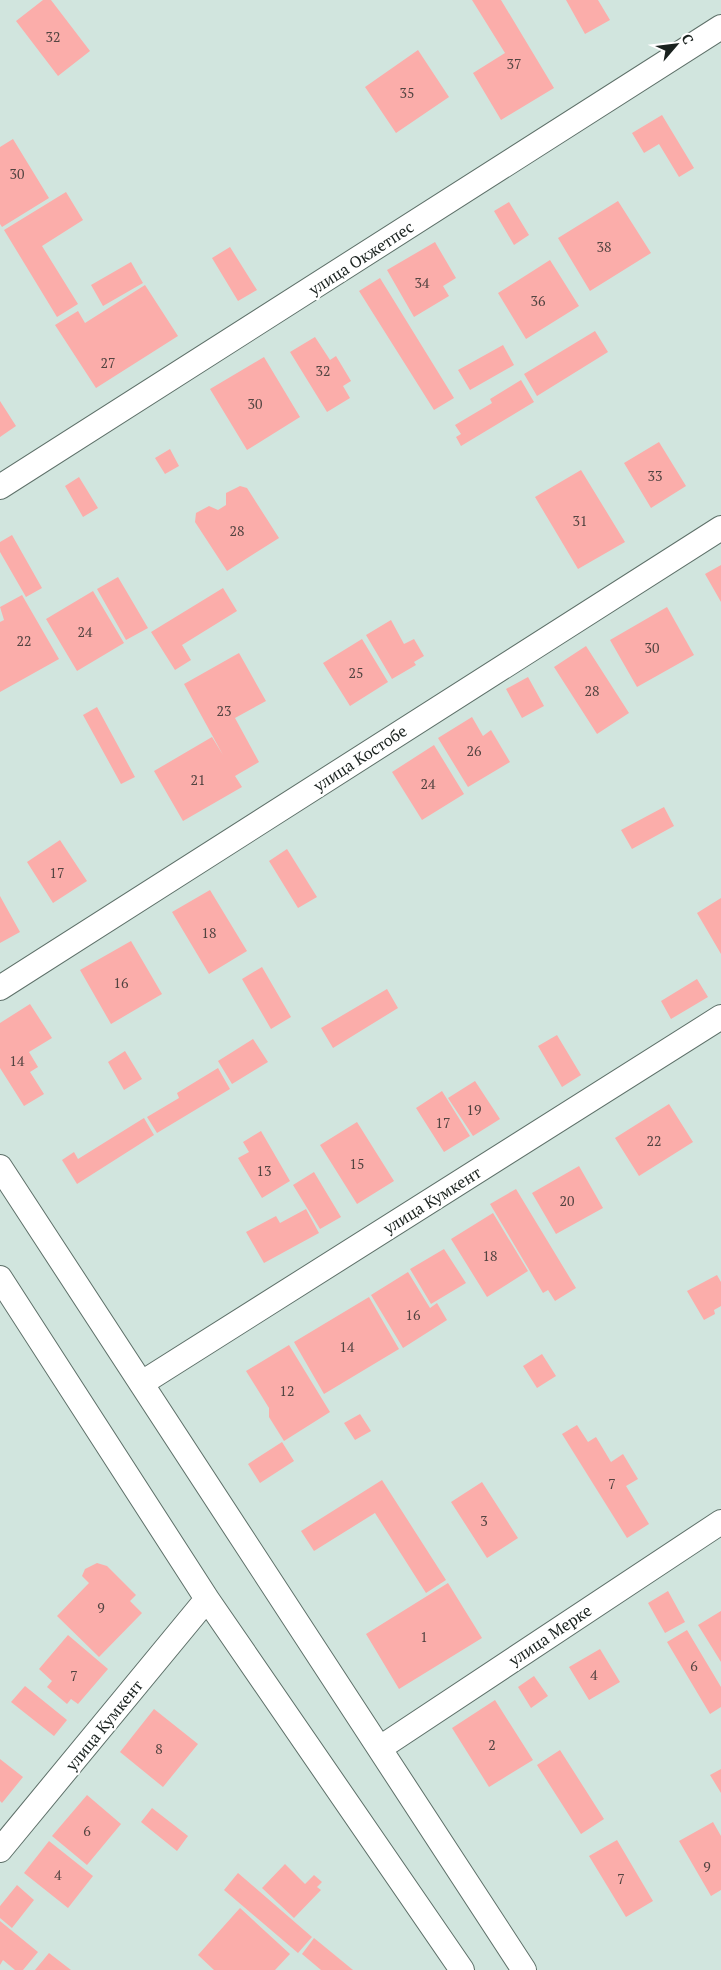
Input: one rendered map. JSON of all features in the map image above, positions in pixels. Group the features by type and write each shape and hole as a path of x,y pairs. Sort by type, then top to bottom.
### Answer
{"street":[{"name":"улица Окжетпес","path":"0,488 721,27"},
{"name":"улица Костобе","path":"0,988 721,528"},
{"name":"улица Кумкент","path":"142,1383 721,1017"},
{"path":"0,1167 524,1970"},
{"path":"0,1278 207,1599 460,1969"},
{"name":"улица Мерке","path":"380,1748 721,1522"},
{"name":"улица Кумкент","path":"0,1850 207,1599"}],"building":[{"path":"43,0 51,0 90,51 58,76 16,21"},
{"path":"472,0 501,0 554,88 501,120 473,73 505,53"},
{"path":"566,0 598,0 610,20 585,34"},
{"path":"418,50 449,97 396,133 365,87"},
{"path":"662,115 694,168 679,177 659,144 644,153 632,133"},
{"path":"13,139 49,198 2,227 0,224 0,147"},
{"path":"66,192 83,220 42,246 78,304 57,317 4,230"},
{"path":"618,201 651,253 590,291 558,238"},
{"path":"509,202 529,235 514,245 494,211"},
{"path":"435,242 456,278 443,286 449,296 414,317 387,270"},
{"path":"230,247 257,290 238,301 212,258"},
{"path":"550,260 579,306 526,339 498,293"},
{"path":"131,262 143,283 103,306 91,285"},
{"path":"380,278 454,398 434,410 359,291"},
{"path":"145,285 178,336 96,388 55,325 78,311 85,323"},
{"path":"595,331 608,352 537,396 524,374"},
{"path":"315,337 330,360 336,356 351,381 343,386 350,398 327,412 290,352"},
{"path":"503,345 514,365 470,390 458,370"},
{"path":"264,357 300,417 247,450 210,389"},
{"path":"521,380 534,402 461,446 456,437 461,434 455,425 492,403 490,399"},
{"path":"0,401 16,426 0,437"},
{"path":"659,442 686,486 651,508 624,463"},
{"path":"170,449 179,466 165,474 155,458"},
{"path":"581,470 625,542 578,569 535,497"},
{"path":"79,477 98,508 83,517 65,486"},
{"path":"240,486 247,488 279,538 227,571 195,522 196,513 209,506 218,510 226,505 226,493"},
{"path":"12,535 42,588 26,597 0,552 0,542"},
{"path":"721,565 721,602 705,574"},
{"path":"118,577 148,628 126,640 97,589"},
{"path":"223,588 237,611 182,645 191,660 175,670 151,632"},
{"path":"93,591 124,643 77,671 46,619"},
{"path":"22,595 59,659 0,692 0,622 4,620 0,607"},
{"path":"667,607 694,655 637,687 610,640"},
{"path":"391,620 404,644 414,639 424,656 414,662 416,665 392,679 366,635"},
{"path":"362,639 388,682 350,706 323,663"},
{"path":"586,646 629,713 597,734 554,667"},
{"path":"239,653 266,701 235,718 259,762 235,776 242,787 183,821 154,771 212,737 223,755 184,684"},
{"path":"528,677 544,706 522,718 506,689"},
{"path":"97,707 135,777 121,784 83,715"},
{"path":"472,717 483,736 491,730 510,762 468,787 438,738"},
{"path":"434,745 464,794 422,820 392,772"},
{"path":"664,807 674,826 632,849 621,830"},
{"path":"60,840 87,881 53,903 27,862"},
{"path":"287,849 317,897 298,908 269,861"},
{"path":"210,890 247,951 209,974 172,912"},
{"path":"0,896 20,932 0,943"},
{"path":"721,898 721,954 697,913"},
{"path":"131,941 162,994 111,1024 80,970"},
{"path":"262,967 291,1017 271,1029 242,979"},
{"path":"697,979 708,997 671,1019 661,1001"},
{"path":"387,989 398,1008 333,1048 321,1028"},
{"path":"30,1004 52,1038 29,1052 38,1067 30,1072 44,1094 24,1106 0,1068 0,1023"},
{"path":"557,1035 581,1075 562,1087 538,1046"},
{"path":"253,1039 268,1062 232,1084 218,1061"},
{"path":"125,1051 142,1079 124,1090 108,1062"},
{"path":"218,1068 230,1089 157,1133 147,1117 179,1098 177,1093"},
{"path":"475,1081 500,1119 473,1136 448,1098"},
{"path":"442,1091 470,1136 444,1152 416,1108"},
{"path":"669,1104 693,1142 639,1176 615,1138"},
{"path":"144,1118 154,1135 77,1184 62,1160 74,1152 78,1159"},
{"path":"357,1122 394,1181 357,1204 320,1145"},
{"path":"261,1131 290,1181 262,1198 238,1158 249,1152 243,1142"},
{"path":"579,1166 603,1208 556,1234 532,1193"},
{"path":"314,1172 341,1217 320,1229 293,1185"},
{"path":"516,1189 576,1288 555,1301 548,1290 543,1293 490,1204"},
{"path":"306,1209 319,1233 264,1263 246,1232 276,1216 280,1223"},
{"path":"493,1213 528,1271 487,1297 451,1239"},
{"path":"444,1249 466,1283 431,1304 410,1269"},
{"path":"408,1272 430,1308 437,1303 447,1320 403,1348 371,1295"},
{"path":"717,1275 721,1282 721,1306 714,1310 715,1314 704,1320 687,1291"},
{"path":"369,1297 399,1349 324,1394 294,1342"},
{"path":"289,1345 330,1412 284,1441 269,1417 269,1408 246,1371"},
{"path":"542,1354 556,1376 537,1388 523,1366"},
{"path":"360,1414 371,1431 355,1440 344,1423"},
{"path":"577,1425 588,1442 596,1437 611,1462 623,1454 638,1479 626,1486 649,1524 627,1538 562,1434"},
{"path":"282,1442 294,1461 260,1483 248,1464"},
{"path":"382,1480 446,1580 426,1593 375,1513 314,1551 301,1531"},
{"path":"482,1482 518,1538 487,1558 451,1502"},
{"path":"97,1563 107,1566 136,1595 130,1601 142,1613 99,1657 57,1616 89,1583 82,1576 85,1569"},
{"path":"448,1583 482,1638 399,1689 366,1634"},
{"path":"668,1591 685,1622 665,1633 648,1603"},
{"path":"721,1611 721,1662 698,1625"},
{"path":"687,1630 721,1687 721,1707 710,1714 667,1642"},
{"path":"68,1635 108,1669 78,1704 71,1699 67,1704 47,1687 52,1681 39,1669"},
{"path":"600,1649 620,1682 589,1700 569,1667"},
{"path":"534,1676 548,1696 531,1708 518,1687"},
{"path":"25,1686 67,1720 54,1736 11,1702"},
{"path":"495,1700 533,1760 489,1787 452,1728"},
{"path":"154,1709 198,1744 163,1787 120,1752"},
{"path":"560,1750 604,1819 581,1834 537,1765"},
{"path":"0,1759 23,1777 2,1803 0,1801"},
{"path":"721,1769 721,1793 710,1775"},
{"path":"87,1795 121,1824 87,1865 52,1836"},
{"path":"152,1808 188,1836 177,1851 141,1822"},
{"path":"713,1822 721,1836 721,1890 711,1896 679,1841"},
{"path":"617,1840 653,1901 626,1917 589,1856"},
{"path":"49,1841 93,1876 68,1908 24,1873"},
{"path":"285,1864 305,1884 314,1875 322,1882 317,1887 321,1890 294,1918 262,1888"},
{"path":"238,1873 312,1937 298,1953 224,1890"},
{"path":"17,1885 34,1900 12,1928 0,1918 0,1906"},
{"path":"240,1908 290,1954 275,1970 214,1970 198,1955"},
{"path":"0,1921 38,1952 23,1970 15,1970 3,1960 0,1965"},
{"path":"314,1938 353,1970 321,1970 302,1954"},
{"path":"49,1953 71,1970 35,1970"}]}
